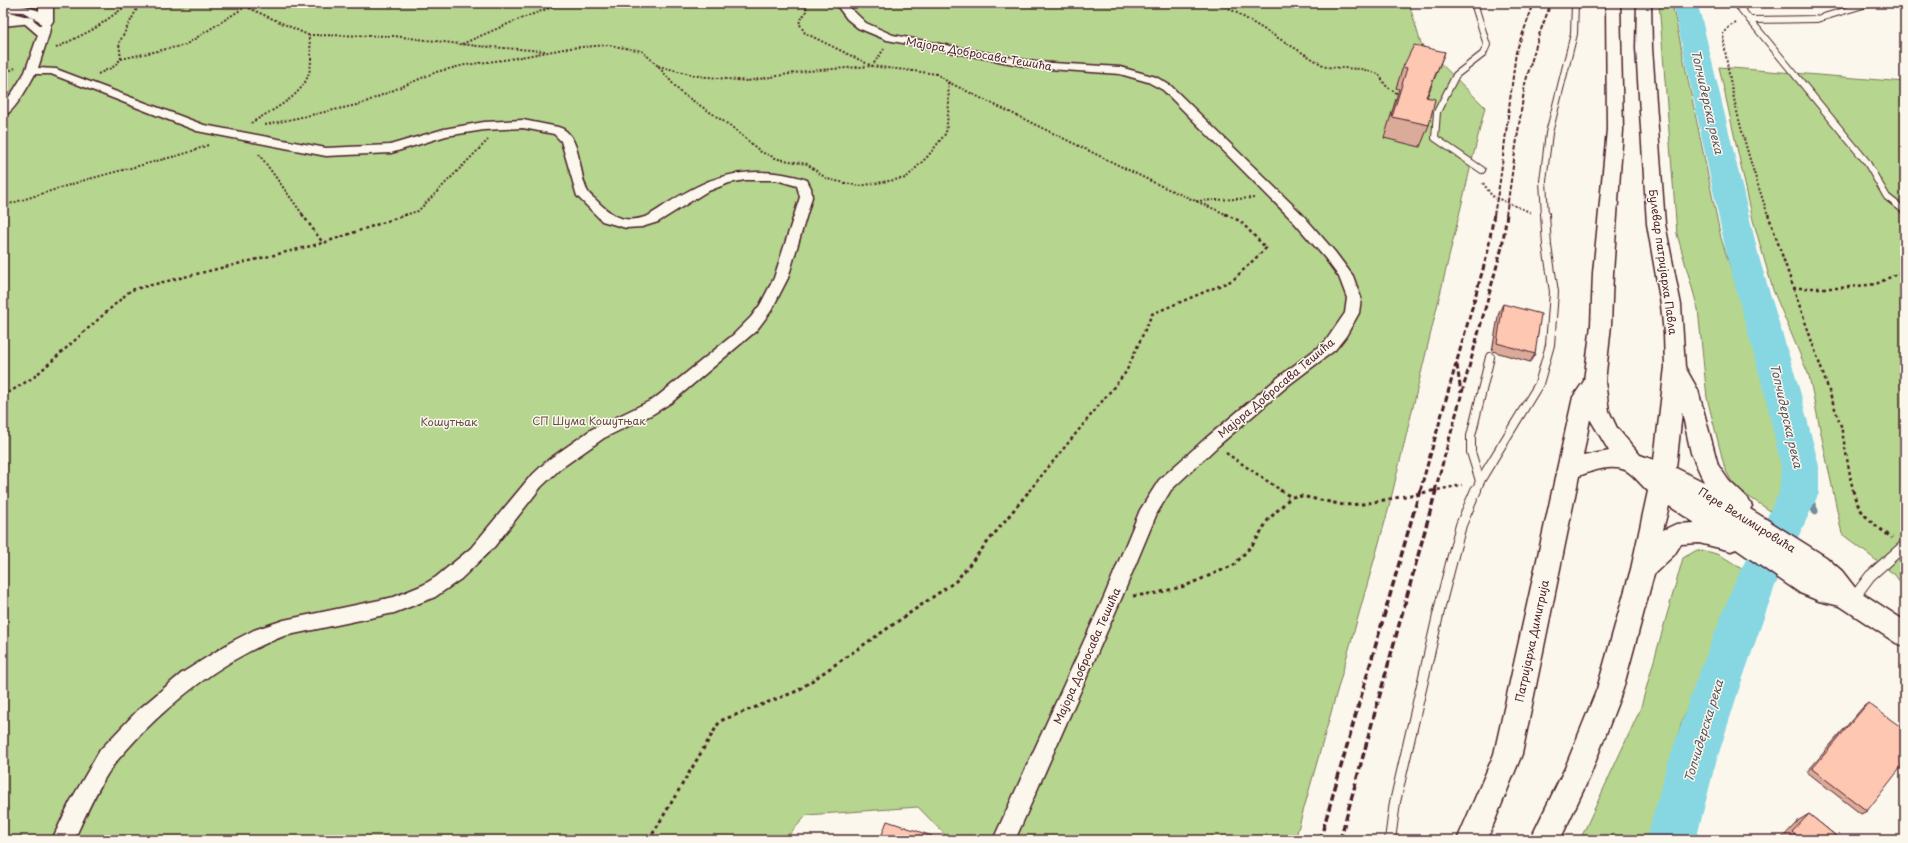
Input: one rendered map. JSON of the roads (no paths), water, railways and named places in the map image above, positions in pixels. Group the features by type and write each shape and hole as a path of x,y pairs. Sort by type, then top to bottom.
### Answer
{"main road":[{"path":"45,28 46,3"},
{"path":"1594,382 1599,352 1603,273 1614,147 1613,3"},
{"name":"Булевар патријарха Павла","path":"1644,3 1644,48 1656,218 1659,246 1671,306 1675,367 1670,431 1662,480"},
{"path":"3,22 27,20"},
{"path":"1643,569 1666,548 1673,537 1681,533 1758,539 1752,517 1724,492 1707,466 1688,391 1675,367"},
{"name":"Патријарха Димитрија","path":"1472,840 1485,813 1508,754 1584,397 1594,382"},
{"name":"Пере Велимировића","path":"1594,382 1595,399 1599,414 1612,437 1633,463 1758,539 1816,577 1819,590 1850,599 1905,635"},
{"path":"1568,471 1588,462 1606,460 1633,463"},
{"path":"1545,840 1576,776 1610,689 1643,569 1662,480"}],"street":[{"name":"Мајора Добросава Тешића","path":"840,3 859,24 871,32 891,38 1034,65 1103,68 1142,75 1167,88 1276,196 1311,233 1342,269 1354,298 1352,313 1330,346 1285,380 1212,442 1165,485 1149,510 1113,597 1004,840"},
{"path":"3,8 29,9 38,14 45,28 35,64 21,91 3,112"},
{"path":"3,13 27,20 45,28"},
{"path":"35,64 81,81 114,96 187,123 240,136 314,150 349,153 391,149 453,131 484,126 522,124 558,131 567,140 582,193 608,218 618,223 633,224 653,219 692,194 726,180 760,175 776,176 802,183 805,188 806,198 784,268 767,304 756,321 741,337 666,399 599,433 561,458 543,473 489,542 449,579 406,602 347,616 280,629 244,645 219,659 183,684 136,724 108,756 73,817 63,840"}],"lane":[{"path":"1474,3 1487,45 1483,54 1456,74 1437,112 1435,138 1482,170"},
{"path":"1390,840 1395,802 1453,551 1461,526 1480,481 1539,384 1548,354 1553,320 1554,292 1543,181 1549,133 1574,34 1575,3"},
{"path":"1736,3 1866,161 1887,197 1905,211"},
{"path":"1750,20 1817,19 1838,14 1870,3"},
{"path":"1895,3 1905,5"},
{"path":"1480,481 1471,452 1471,436 1490,357"},
{"path":"1850,599 1870,576 1904,546"}],"waterway":[{"name":"Топчидерска река","path":"1671,840 1690,769 1716,689 1754,586 1799,493 1800,466 1782,391 1744,261 1685,3"},
{"name":"Топчидерска река","path":"1800,476 1806,491"},
{"path":"1806,490 1815,511"}],"railway":[{"path":"1494,215 1500,181 1516,52 1534,3"},
{"path":"1506,215 1525,84 1539,35 1551,3"},
{"path":"1420,491 1487,255 1494,214"},
{"path":"1435,491 1502,247 1507,214"},
{"path":"1457,365 1461,393"},
{"path":"1320,840 1420,490"},
{"path":"1340,840 1436,490"}],"park label":[{"name":"СП Шума Кошутњак","path":"589,421"},
{"name":"Кошутњак","path":"449,422"}]}
